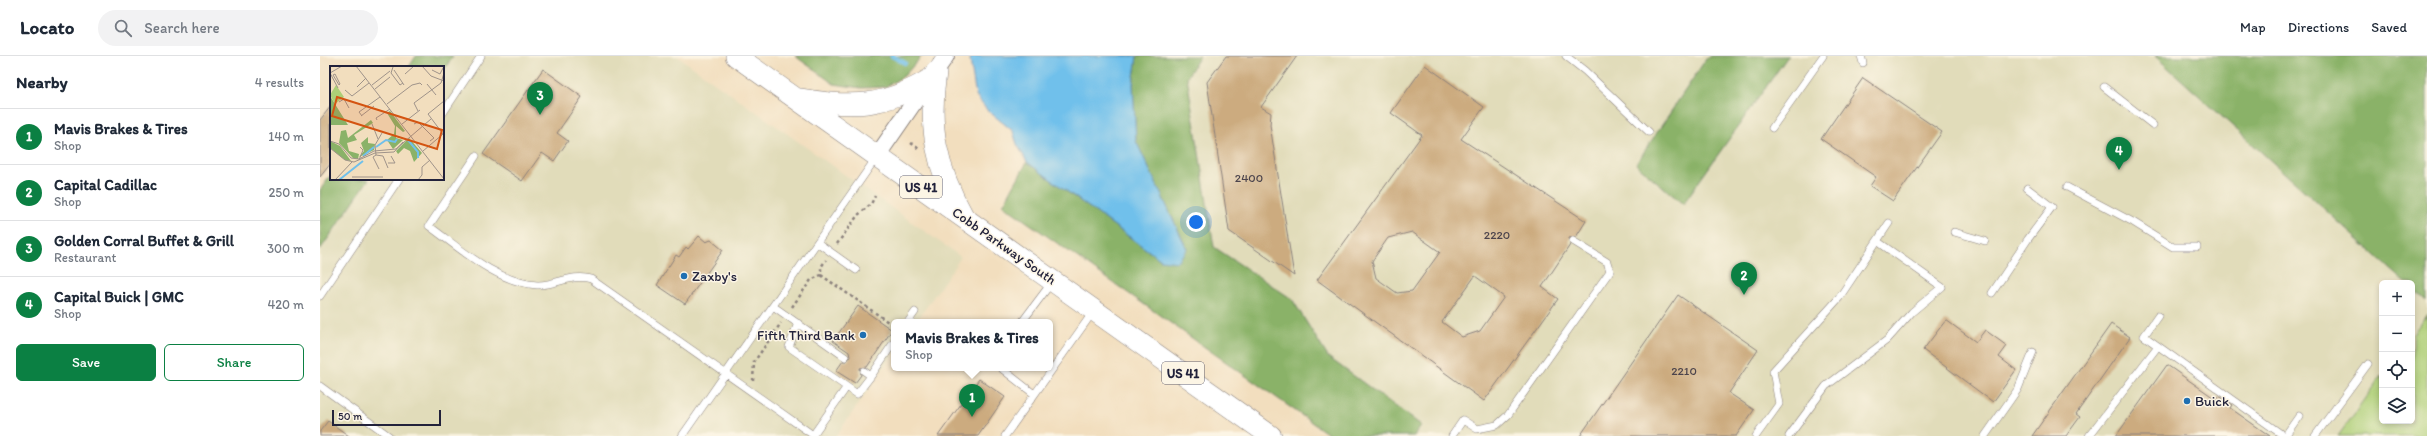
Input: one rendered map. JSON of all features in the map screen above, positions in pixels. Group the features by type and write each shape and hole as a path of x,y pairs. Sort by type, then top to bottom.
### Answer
{"main road":[{"name":"Cobb Parkway South","path":"736,56 1271,436"},
{"path":"794,97 831,104 870,104 899,96 938,69"},
{"path":"938,69 932,110 935,141 944,173 965,218"}],"street":[{"path":"877,156 938,69"}],"lane":[{"path":"444,112 481,56"},
{"path":"1566,56 1585,71 1649,132"},
{"path":"1772,128 1823,56"},
{"path":"2104,87 2153,125"},
{"path":"476,156 429,226 493,271 513,280 537,285 546,285 576,276 591,279 813,435 846,388"},
{"path":"682,436 772,306 818,243 877,156"},
{"path":"320,296 398,180"},
{"path":"2067,187 2133,222 2173,247 2197,247"},
{"path":"1992,293 2028,239 2052,207 2027,188"},
{"path":"1756,436 1779,404 1773,371 1839,298 1889,223"},
{"path":"1954,232 1985,241"},
{"path":"1452,436 1463,420 1477,429 1497,425 1508,415 1610,271 1607,262 1573,241"},
{"path":"1790,436 1826,386 1864,355 1887,340 1912,312 1942,287 1877,241"},
{"path":"818,243 856,270"},
{"path":"1024,319 1053,281"},
{"path":"772,306 845,357"},
{"path":"1053,368 1095,310"},
{"path":"910,319 915,312"},
{"path":"2158,316 2144,336 2158,346 2285,436 2299,416"},
{"path":"798,323 790,347 846,388 857,394 891,346"},
{"path":"2089,436 2158,346"},
{"path":"1985,436 2018,389 2033,352"},
{"path":"2315,436 2368,364"},
{"path":"864,371 870,376"},
{"path":"1005,371 1034,394"},
{"path":"1005,436 1051,371"},
{"path":"320,386 389,436"}],"path":[{"path":"909,141 911,143 909,146"},
{"path":"821,275 821,267 831,252 858,215 871,204 875,196"},
{"path":"752,392 754,362 811,280 821,275"},
{"path":"821,275 891,323"}],"shaded area":[{"path":"453,56 677,56 961,257 918,319 891,319 891,357 836,436 320,436 320,250 368,180 444,180 444,70"},
{"path":"1200,56 1710,56 1706,59 1683,204 1788,56 2155,56 2403,280 2379,280 2379,380 2338,436 1414,436 1421,425 1328,357 1292,299 1214,247 1187,77"},
{"path":"2415,291 2427,302 2427,314 2415,331"}],"green space":[{"path":"416,56 453,56 444,70 444,66 410,66"},
{"path":"795,56 922,56 904,76 885,87 861,88 834,84"},
{"path":"1137,56 1200,56 1187,77 1214,247 1292,299 1328,357 1421,425 1414,436 1331,436 1003,205 1027,162 1161,260 1187,249 1136,141 1133,84"},
{"path":"1710,56 1788,56 1683,204 1636,164 1706,59"},
{"path":"2155,56 2427,56 2427,302 2415,291 2415,280 2403,280"},
{"path":"330,176 330,180 368,180 320,250 320,190"},
{"path":"2427,314 2427,436 2338,436 2379,380 2379,424 2415,424 2415,331"}],"water":[{"path":"972,56 1137,56 1133,84 1136,141 1187,249 1177,262 1161,260 1027,162 1017,144 1013,131 987,110 976,96 970,60"}],"building":[{"path":"1226,56 1297,56 1261,107 1271,113 1270,125 1294,276 1229,231 1207,82"},
{"path":"1425,65 1484,107 1461,139 1586,221 1576,237 1569,238 1570,245 1542,287 1558,299 1484,401 1317,280 1422,135 1391,113","holes":["1412,232 1440,252 1412,291 1397,293 1376,278 1372,261 1388,238","1475,276 1504,297 1480,331 1462,337 1442,322"]},
{"path":"543,69 582,97 557,133 568,141 554,161 542,153 522,181 483,154"},
{"path":"1863,78 1942,132 1893,201 1870,186 1876,177 1821,139"},
{"path":"330,107 330,164 320,177 320,120"},
{"name":"Zaxby's","path":"699,236 706,242 711,240 723,250 685,304 657,285 676,255 679,257 686,247 688,249"},
{"path":"1678,295 1758,350 1729,393 1754,410 1736,436 1580,436"},
{"name":"Fifth Third Bank","path":"858,306 891,329 867,367 860,368 861,375 855,383 836,371 843,361 847,361 850,357 849,352 833,341"},
{"path":"1946,320 1976,342 1985,330 2007,346 1999,357 2016,370 1993,402 1923,350"},
{"path":"2111,324 2130,337 2076,414 2080,417 2066,436 2032,436"},
{"name":"Buick","path":"2167,365 2217,400 2219,396 2232,405 2230,408 2270,436 2116,436"},
{"path":"979,379 1005,397 978,436 938,436"},
{"path":"328,421 349,436 320,436 320,431"}],"waterway":[{"path":"892,56 905,63"}],"place":[{"name":"Golden Corral Buffet & Grill","path":"540,115"},
{"name":"Capital Buick | GMC","path":"2119,170"},
{"name":"Zaxby's","path":"684,276"},
{"name":"Capital Cadillac","path":"1744,295"},
{"name":"Fifth Third Bank","path":"863,335"},
{"name":"Buick","path":"2187,401"},
{"name":"Mavis Brakes & Tires","path":"972,417"}]}
